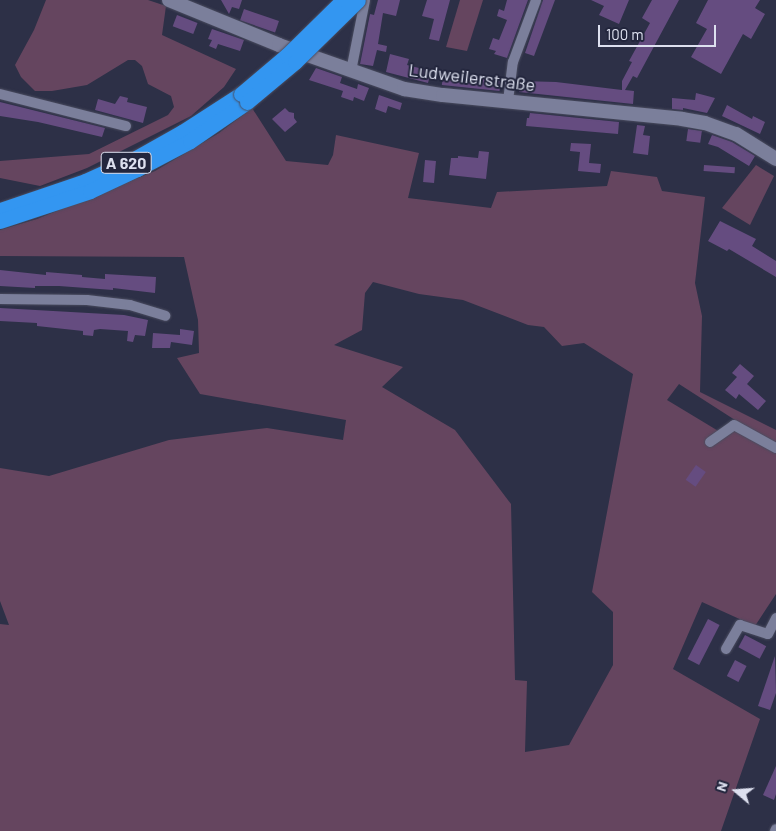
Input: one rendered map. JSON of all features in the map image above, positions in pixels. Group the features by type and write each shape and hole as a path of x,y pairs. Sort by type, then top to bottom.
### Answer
{"highway":[{"name":"A 620","path":"0,210 68,187 134,159 244,98 343,0"},
{"name":"A 620","path":"0,220 90,191 138,169 190,140 244,98 295,62 358,0"}],"main road":[{"name":"Ludweilerstraße","path":"170,0 279,45 404,89 638,113 705,123 736,134 776,159"}],"street":[{"path":"351,71 365,0"},
{"path":"508,101 513,62 536,0"},
{"path":"0,94 126,126"},
{"path":"0,298 112,303 130,305 165,316"},
{"path":"710,442 734,425 776,448"},
{"path":"726,649 740,625 768,634 776,618"}],"shaded area":[{"path":"46,0 148,0 166,6 162,35 236,69 224,87 191,116 87,168 40,186 0,178 0,161 89,154 168,115 174,107 171,96 148,84 142,66 135,60 128,60 87,85 52,91 35,91 21,77 15,65 34,30"},
{"path":"460,0 483,0 467,51 446,47"},
{"path":"252,108 286,161 328,165 333,155 336,135 419,153 408,198 491,208 497,192 607,186 611,171 657,177 662,191 705,197 695,283 702,316 700,392 776,430 776,594 755,626 702,602 673,669 760,719 721,831 0,831 0,624 9,625 0,601 0,468 49,476 169,440 267,428 343,440 346,420 200,394 177,358 199,353 198,320 184,257 0,256 0,230 37,219 155,171 219,133","holes":["373,282 419,294 463,300 528,325 544,327 562,346 584,343 633,374 592,592 613,612 613,665 569,745 525,752 527,681 515,680 511,504 455,430 382,387 403,367 334,345 362,330 365,293","679,384 735,420 720,432 667,400"]},
{"path":"756,165 774,176 750,225 722,208"}],"building":[{"path":"221,0 242,0 239,9 232,7 229,14"},
{"path":"378,0 400,0 396,16 383,13 378,44 387,46 386,52 377,50 373,66 360,64 370,14 374,15"},
{"path":"427,0 450,0 439,41 429,39 434,19 422,16"},
{"path":"507,0 528,0 507,58 494,54 496,51 489,49 493,38 499,40 507,20 497,16 499,9 504,11"},
{"path":"543,0 555,0 534,56 525,53"},
{"path":"591,0 629,0 619,24 599,15 604,6"},
{"path":"652,0 679,0 637,78 633,76 625,90 634,91 633,104 519,92 520,81 556,82 622,90 622,81 632,62 629,61 650,23 642,18"},
{"path":"708,0 760,0 755,8 765,14 751,39 743,34 721,74 691,57 707,29 696,23"},
{"path":"244,9 279,21 275,32 240,20"},
{"path":"177,15 198,23 193,34 173,26"},
{"path":"212,29 244,40 240,51 218,44 216,49 209,46 212,40 208,39"},
{"path":"390,54 409,59 407,65 431,71 428,83 386,72"},
{"path":"316,68 342,77 340,83 357,89 358,84 369,88 364,101 354,97 353,101 341,97 343,91 309,80"},
{"path":"443,74 501,80 500,91 442,85"},
{"path":"696,93 715,98 707,113 683,108 683,110 672,109 672,98 695,100"},
{"path":"379,95 402,103 400,110 388,106 386,113 375,109"},
{"path":"120,96 128,98 127,102 147,107 143,123 95,110 98,99 115,104"},
{"path":"0,102 105,128 102,137 38,122 0,116"},
{"path":"727,105 752,119 753,116 765,122 760,134 722,116"},
{"path":"285,108 289,112 294,113 294,118 297,122 285,132 272,119"},
{"path":"530,113 619,122 618,134 526,126"},
{"path":"637,125 645,126 643,135 650,136 648,155 633,153"},
{"path":"688,129 702,131 700,143 686,141"},
{"path":"712,135 732,142 755,156 749,166 718,147 708,144"},
{"path":"571,143 591,144 589,163 601,164 600,173 578,171 580,152 570,151"},
{"path":"479,151 489,152 486,179 449,175 451,158 458,158 458,156 478,158"},
{"path":"425,160 436,161 434,183 423,182"},
{"path":"704,165 735,167 735,173 704,171"},
{"path":"720,221 756,239 752,246 776,261 776,277 729,249 727,251 708,241"},
{"path":"0,270 46,275 46,272 82,275 82,277 105,279 105,274 156,277 155,293 113,288 113,290 59,286 35,286 35,288 0,286"},
{"path":"0,308 124,315 148,320 145,336 135,335 133,342 127,341 128,331 100,329 94,330 93,336 83,335 83,331 37,326 37,323 0,321"},
{"path":"180,329 194,331 192,345 171,342 170,348 152,348 153,333 180,335"},
{"path":"740,364 754,376 747,384 766,401 758,410 739,394 736,399 725,390 737,377 732,373"},
{"path":"696,465 706,472 696,487 686,480"},
{"path":"708,619 720,625 699,665 688,659"},
{"path":"745,635 766,646 760,659 738,647"},
{"path":"775,656 776,693 770,710 758,706"},
{"path":"735,660 747,666 738,682 727,676"},
{"path":"776,766 776,794 774,800 763,795"}]}
